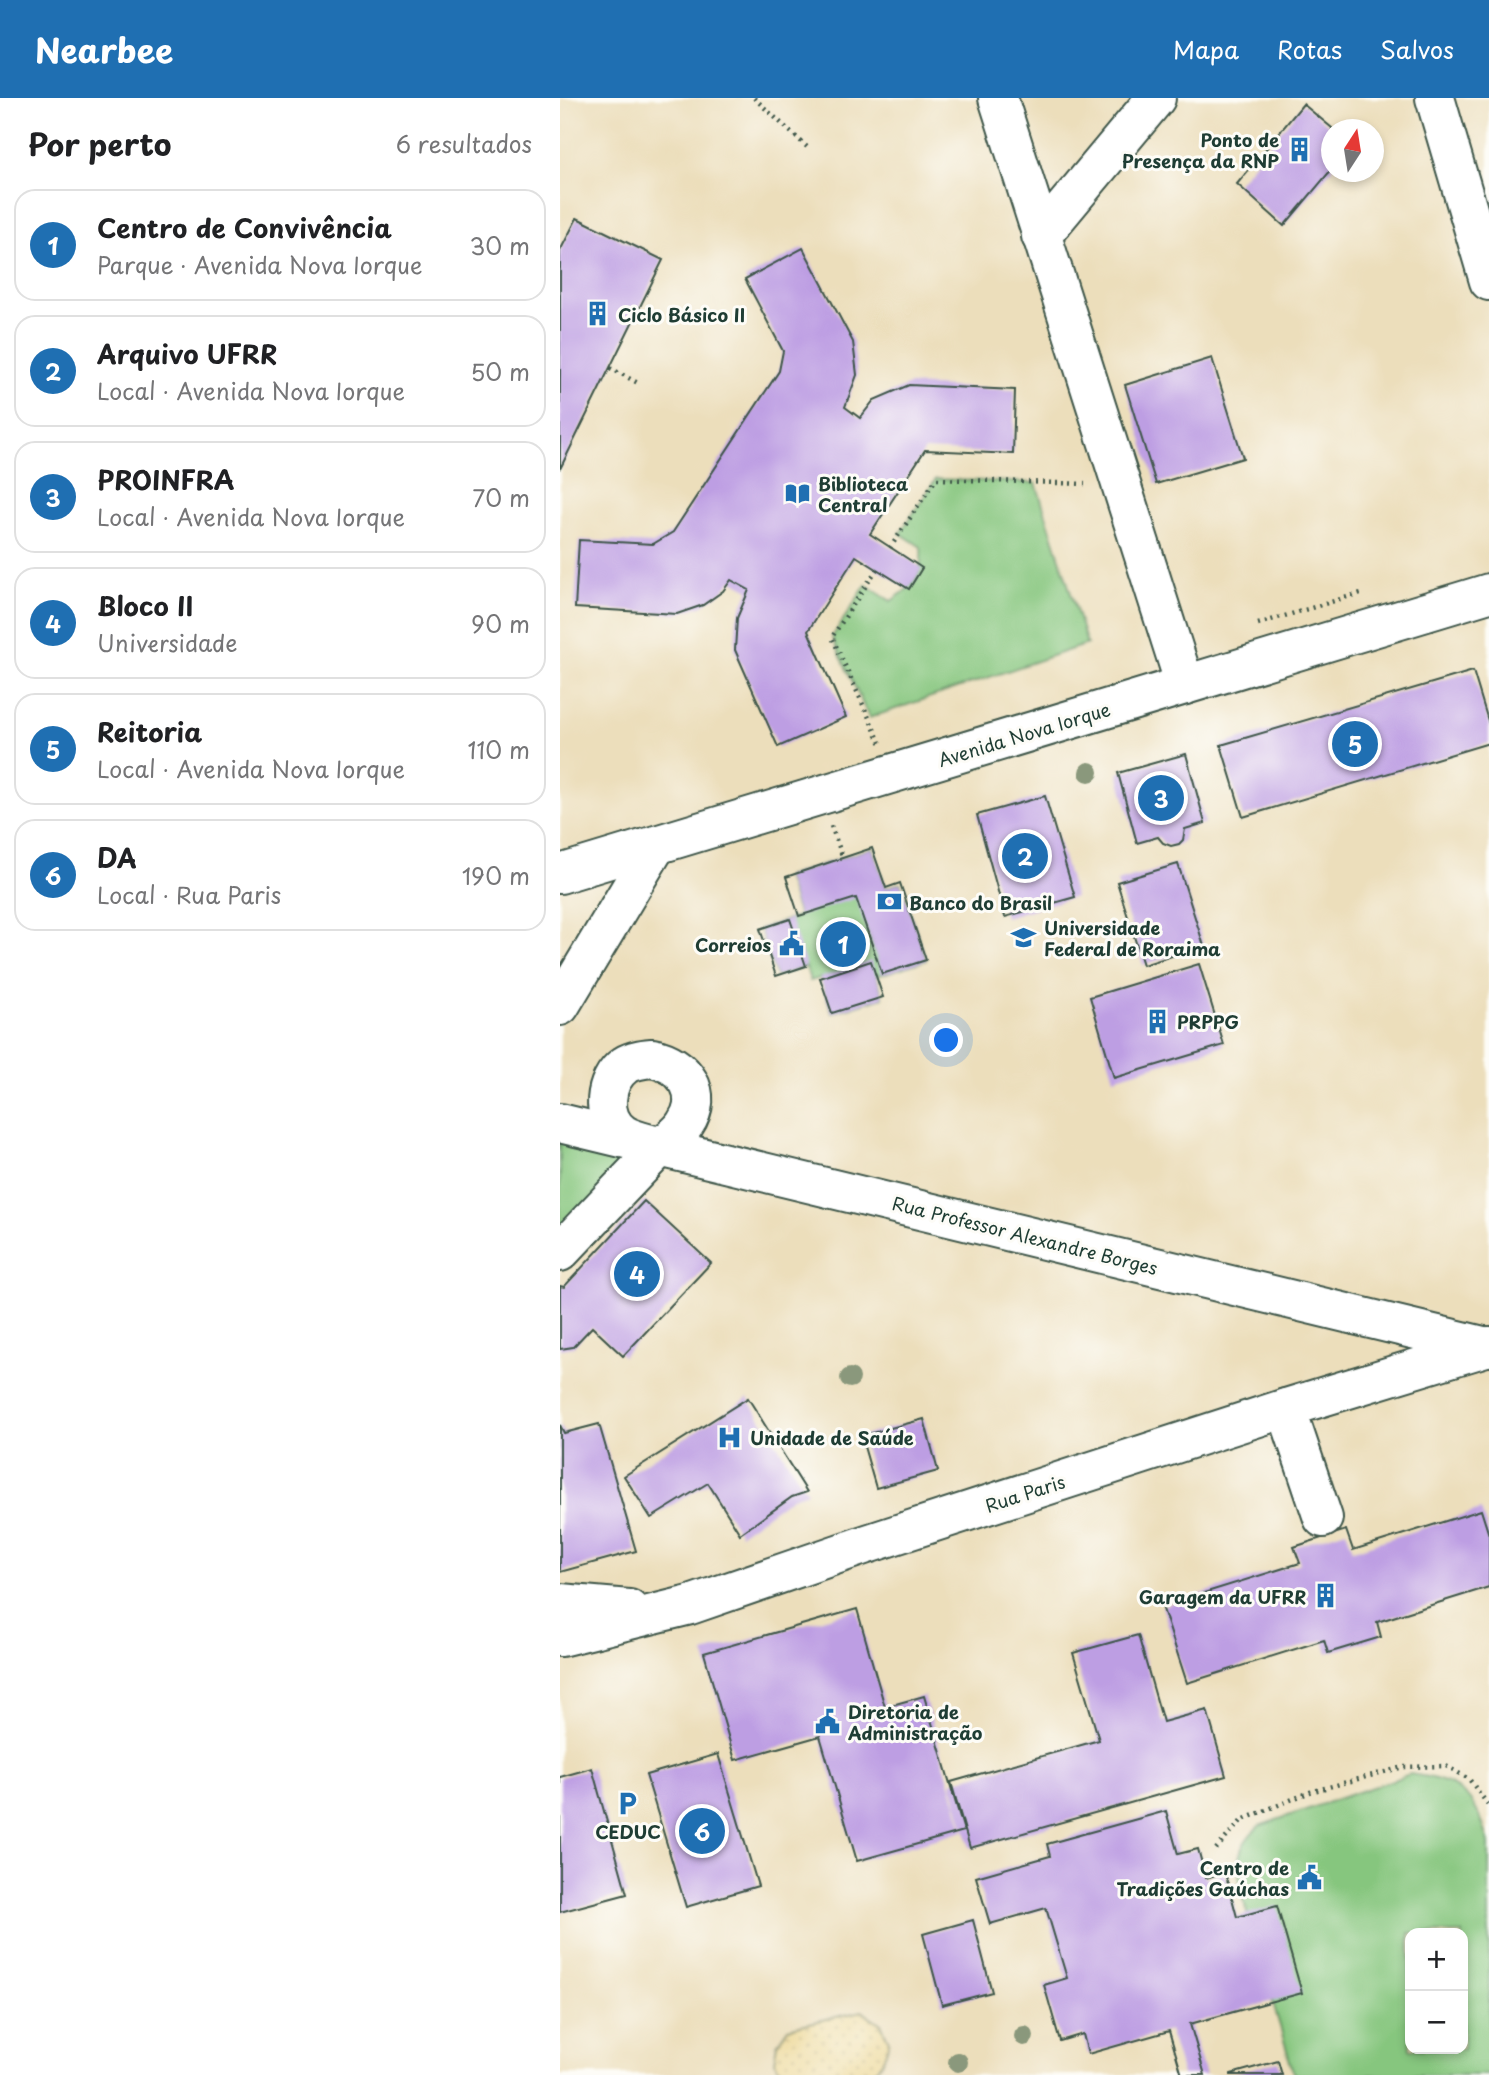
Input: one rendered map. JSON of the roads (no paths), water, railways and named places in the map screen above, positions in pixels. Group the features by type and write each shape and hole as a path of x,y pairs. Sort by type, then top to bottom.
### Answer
{"street":[{"path":"1041,236 1156,98"},
{"path":"1435,98 1489,281"},
{"path":"998,99 1185,685"},
{"name":"Avenida Nova Iorque","path":"560,874 1489,593"},
{"path":"560,1006 656,846"},
{"name":"Rua Professor Alexandre Borges","path":"560,1122 1488,1347"},
{"path":"560,1252 660,1147"},
{"name":"Rua Paris","path":"560,1637 690,1605 1286,1408 1488,1347"},
{"path":"1286,1408 1323,1518"},
{"path":"560,1603 646,1609 690,1605"}],"place":[{"name":"Ponto de Presença da RNP","path":"1299,149"},
{"name":"Ciclo Básico II","path":"598,314"},
{"name":"Biblioteca Central","path":"798,493"},
{"name":"Reitoria","path":"1355,744"},
{"name":"PROINFRA","path":"1161,798"},
{"name":"Arquivo UFRR","path":"1025,856"},
{"name":"Banco do Brasil","path":"889,902"},
{"name":"Universidade Federal de Roraima","path":"1024,937"},
{"name":"Correios","path":"791,944"},
{"name":"Centro de Convivência","path":"843,944"},
{"name":"PRPPG","path":"1157,1021"},
{"name":"Bloco II","path":"637,1274"},
{"name":"Unidade de Saúde","path":"730,1437"},
{"name":"Garagem da UFRR","path":"1326,1596"},
{"name":"Diretoria de Administração","path":"828,1721"},
{"name":"CEDUC","path":"628,1804"},
{"name":"DA","path":"702,1831"},
{"name":"Centro de Tradições Gaúchas","path":"1309,1877"}]}
